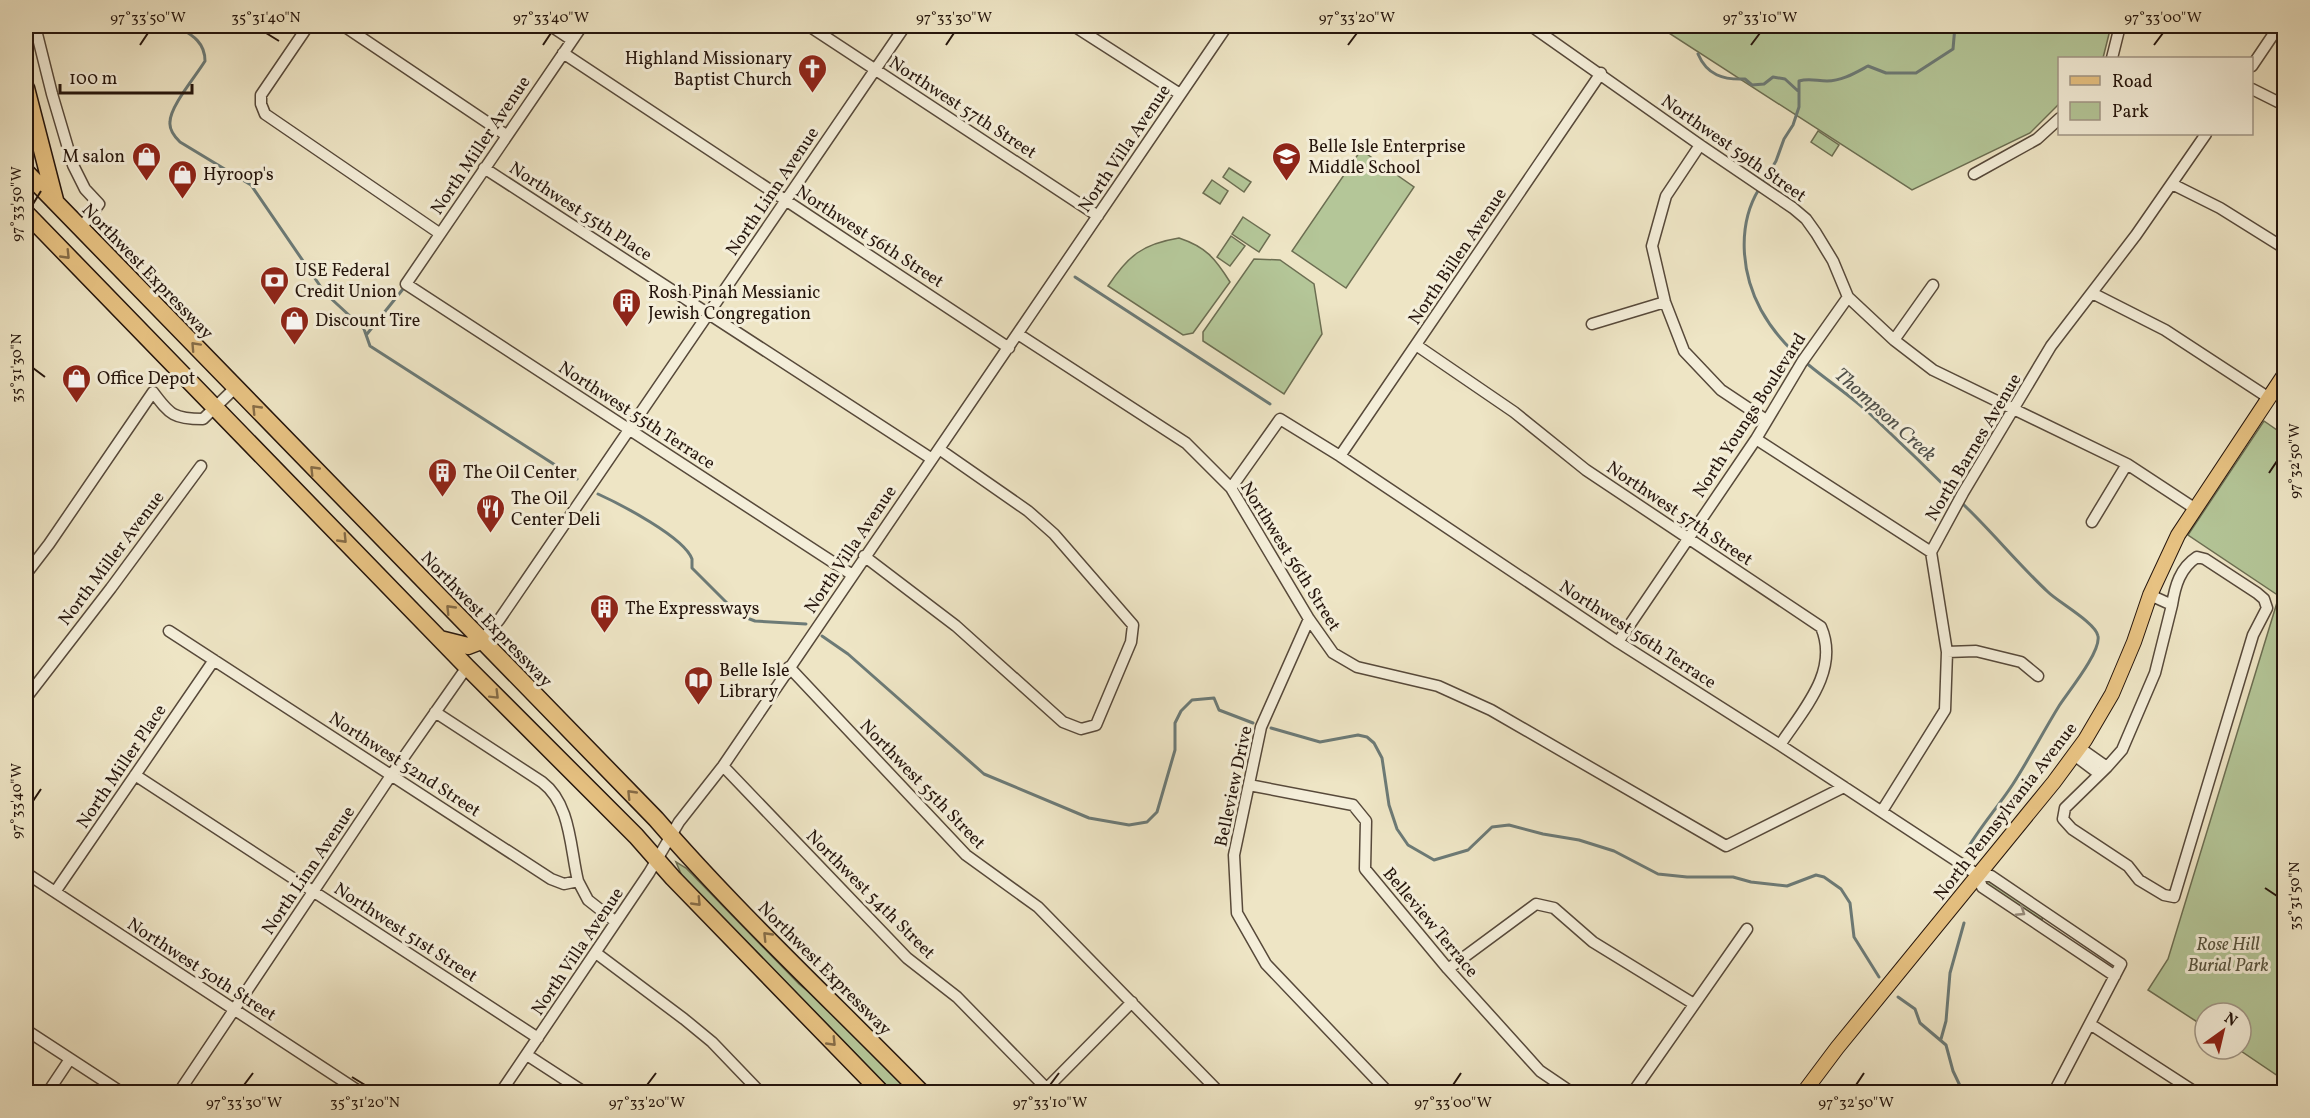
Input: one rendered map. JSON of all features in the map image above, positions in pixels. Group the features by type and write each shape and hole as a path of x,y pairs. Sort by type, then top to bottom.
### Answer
{"highway":[{"path":"26,88 56,204"},
{"name":"Northwest Expressway","path":"26,172 921,1092"},
{"path":"26,213 440,639 531,729 881,1092"},
{"path":"26,223 48,236"},
{"path":"440,639 468,646 481,641"}],"main road":[{"name":"North Pennsylvania Avenue","path":"1803,1091 2077,752 2100,717 2122,673 2150,595 2164,563 2194,508 2284,375"}],"street":[{"path":"35,26 73,165 85,189 99,204 81,228"},
{"path":"309,26 261,95 261,104 265,114 439,233"},
{"name":"Northwest 55th Place","path":"344,26 506,135"},
{"path":"551,26 572,40"},
{"name":"North Miller Avenue","path":"406,284 582,26"},
{"name":"Northwest 57th Street","path":"809,26 1098,216"},
{"name":"North Linn Avenue","path":"481,641 499,620 905,26"},
{"path":"1074,26 1180,94"},
{"name":"North Villa Avenue","path":"501,1092 596,953 689,808 723,766 851,574 1009,348 1227,26"},
{"name":"Northwest 59th Street","path":"1532,26 1800,214 1816,233 1833,261 1848,297 1894,340 1933,370 2016,408 2127,464 2194,508"},
{"path":"2112,57 2120,26"},
{"path":"2253,65 2279,26"},
{"name":"Northwest 56th Street","path":"563,53 1009,348"},
{"name":"North Billen Avenue","path":"1340,456 1601,73"},
{"path":"2253,90 2284,105"},
{"path":"1974,174 2037,139 2058,120"},
{"name":"North Barnes Avenue","path":"1931,552 1954,508 2016,408 2051,346 2136,236 2205,135"},
{"path":"1700,145 1665,196 1652,246 1665,302 1684,351 1721,390 1766,420"},
{"name":"Northwest 55th Place","path":"484,168 932,459"},
{"path":"2172,184 2220,208 2284,248"},
{"name":"Northwest 55th Terrace","path":"406,284 851,574"},
{"path":"1894,340 1933,285"},
{"path":"2092,293 2165,330 2268,398"},
{"name":"North Youngs Boulevard","path":"1618,642 1686,538 1756,439 1797,370 1848,297"},
{"path":"1592,324 1665,302"},
{"name":"Northwest 56th Street","path":"1018,334 1186,443 1231,488 1309,619 1333,653 1357,667 1438,686 1491,710 1726,846 1844,787"},
{"name":"Northwest 57th Street","path":"1416,345 1514,412 1586,470 1821,627 1826,639 1824,674 1820,685 1780,745"},
{"path":"26,574 153,392 164,407 180,419 203,419 235,388"},
{"name":"Northwest 56th Terrace","path":"1231,488 1280,419 1340,456 1618,642 1882,811 1978,876 1991,876 2051,916 2121,964 2115,976 1982,887 1978,876"},
{"path":"1756,439 1931,552 1947,652 1945,710 1882,811"},
{"path":"864,556 956,626 1063,722 1081,729 1096,725 1131,642 1132,625 1054,534 1028,511 939,449"},
{"path":"2092,522 2127,464"},
{"name":"North Miller Avenue","path":"26,698 201,466"},
{"path":"2197,557 2205,559 2264,599 2267,608 2253,635 2174,897 2164,896 2139,880 2128,866 2072,829 2063,819 2065,808 2103,770 2122,750 2155,673 2176,584 2187,563 2197,557"},
{"path":"2150,595 2172,605"},
{"name":"Belleview Drive","path":"1309,619 1261,727 1234,855 1237,913 1266,963 1388,1092"},
{"name":"Northwest 52nd Street","path":"169,631 551,879 564,884 578,880"},
{"path":"1947,652 1976,651 2021,662 2038,676"},
{"name":"North Miller Place","path":"55,892 214,660"},
{"name":"North Linn Avenue","path":"179,1092 467,666"},
{"name":"Northwest 55th Street","path":"789,667 966,855 1038,907 1219,1092"},
{"path":"435,712 542,782 554,793 563,809 578,880 588,900 616,922"},
{"path":"2077,752 2103,770"},
{"name":"Northwest 54th Street","path":"723,766 907,957 957,997 1048,1091"},
{"name":"Northwest 51st Street","path":"135,775 538,1038"},
{"name":"Belleview Terrace","path":"1249,784 1353,805 1366,821 1365,869 1448,969 1540,1071 1571,1092"},
{"name":"Northwest 50th Street","path":"26,873 360,1092"},
{"path":"1448,969 1536,904 1554,908 1593,942 1694,1004"},
{"path":"2044,927 2051,916"},
{"path":"1633,1092 1748,930"},
{"path":"596,953 712,1042 760,1092"},
{"path":"2054,1092 2115,976"},
{"path":"1048,1091 1132,1002"},
{"path":"2090,1023 2195,1092"},
{"path":"26,1030 121,1092"},
{"path":"527,1055 584,1092"},
{"path":"48,1092 70,1059"}],"green space":[{"path":"1658,26 2111,26 2103,57 2058,57 2058,105 2030,133 1912,190"},
{"path":"1818,131 1839,145 1832,156 1811,142"},
{"path":"1361,150 1414,187 1346,288 1292,251"},
{"path":"1229,168 1251,182 1244,192 1223,177"},
{"path":"1212,180 1228,191 1220,204 1203,193"},
{"path":"1243,217 1270,235 1259,252 1232,234"},
{"path":"1231,236 1245,246 1230,266 1217,257"},
{"path":"1179,238 1196,245 1209,254 1230,282 1193,333 1183,335 1108,286 1129,259 1137,253 1155,244"},
{"path":"1254,259 1280,260 1314,284 1322,334 1284,394 1203,341 1203,332"},
{"name":"Rose Hill Burial Park","path":"2264,421 2284,435 2284,1080 2253,1059 2253,1001 2193,1001 2193,1019 2148,990 2168,959 2279,596 2188,535"},
{"path":"676,862 686,868 799,984 826,1006 911,1092 893,1092 682,876"},
{"path":"1987,880 2043,916 2042,920 1986,884"}],"waterway":[{"path":"177,26 200,44 205,61 171,115 170,128 176,138 251,185 325,293 364,329 370,346 577,479"},
{"name":"Thompson Creek","path":"1763,183 1793,125 1799,107 1799,81 1838,80 1868,66 1886,73 1916,73 1953,49 1955,26"},
{"path":"1698,54 1706,67 1717,75 1745,79 1752,85 1764,84 1773,77 1785,79 1798,91"},
{"name":"Thompson Creek","path":"1759,189 1747,218 1744,249 1754,296 1772,327 1796,355 1868,412 1976,517 2037,582 2091,625 2098,636 2098,643 2089,661 2059,706 2013,784 1966,851"},
{"path":"1075,277 1270,404"},
{"path":"367,334 403,289"},
{"path":"598,494 650,522 677,541 687,550 692,559 692,568 739,615 755,621 806,624"},
{"path":"822,636 848,654 984,774 1089,818 1129,825 1147,822 1157,812 1175,750 1175,723 1181,711 1192,700 1214,698 1219,710 1253,723"},
{"path":"1271,728 1320,742 1358,735 1367,737 1374,743 1382,758 1389,805 1397,829 1408,845 1434,860 1468,850 1492,827 1509,825 1579,840 1614,851 1658,874 1687,877 1733,877 1751,882 1787,886 1816,875 1824,877 1841,889 1850,903 1854,937 1879,977"},
{"name":"Thompson Creek","path":"1941,1039 1946,1021 1950,973 1964,923"},
{"name":"Thompson Creek","path":"1898,997 1915,1009 1920,1023 1946,1045 1953,1071 1963,1092"}],"place":[{"name":"Highland Missionary Baptist Church","path":"813,94"},
{"name":"M salon","path":"146,182"},
{"name":"Belle Isle Enterprise Middle School","path":"1287,182"},
{"name":"Hyroop's","path":"182,200"},
{"name":"USE Federal Credit Union","path":"274,306"},
{"name":"Rosh Pinah Messianic Jewish Congregation","path":"627,328"},
{"name":"Discount Tire","path":"294,346"},
{"name":"Office Depot","path":"76,404"},
{"name":"The Oil Center","path":"442,498"},
{"name":"The Oil Center Deli","path":"490,534"},
{"name":"The Expressways","path":"604,634"},
{"name":"Belle Isle Library","path":"698,706"}]}
